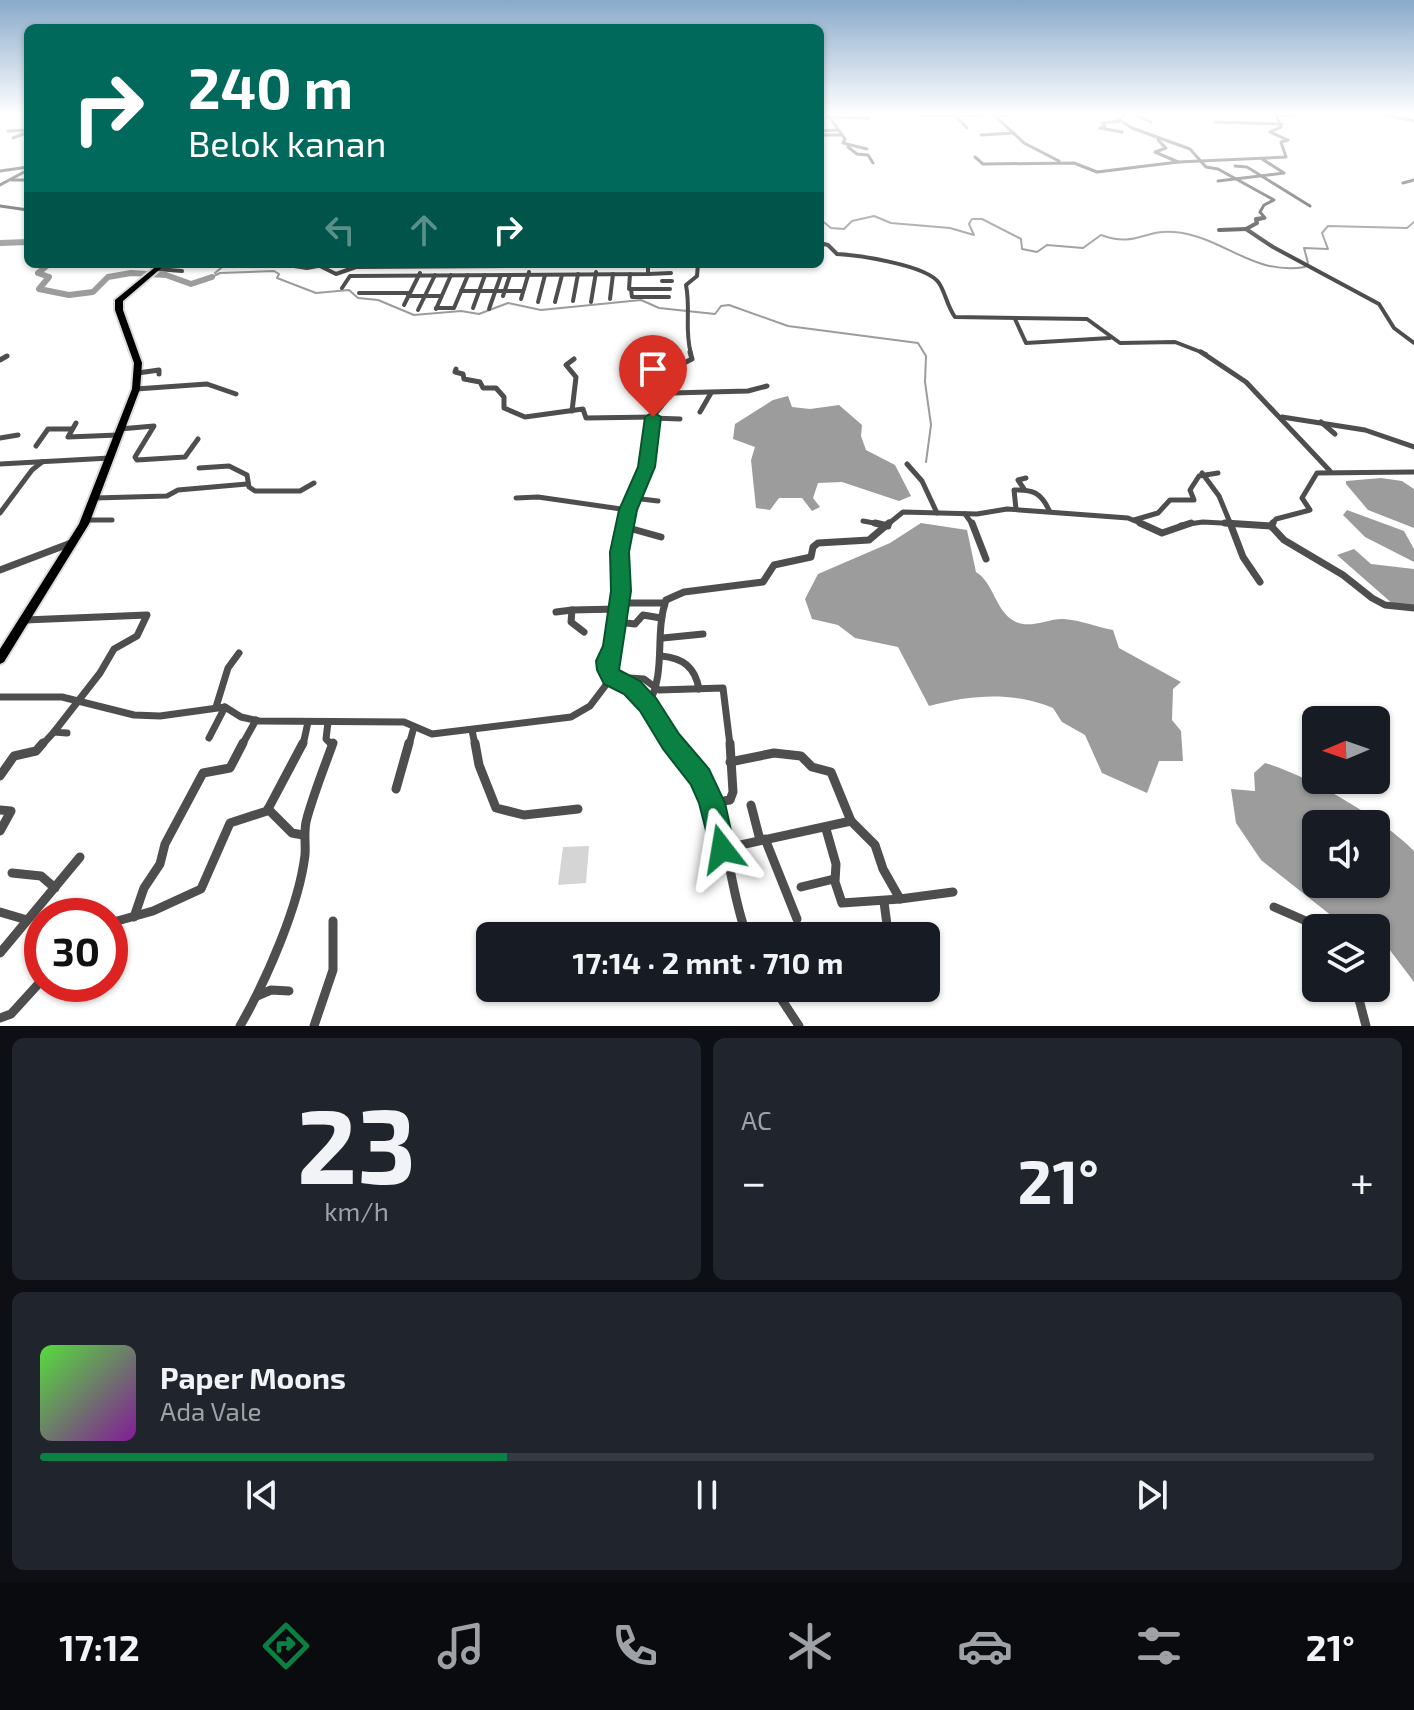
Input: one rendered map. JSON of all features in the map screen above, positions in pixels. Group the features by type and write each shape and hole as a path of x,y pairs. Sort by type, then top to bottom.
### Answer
{"main road":[{"path":"0,659 87,520 93,497 136,389 138,363 118,303 127,290 158,268"}],"street":[{"path":"981,163 1081,164 1097,172 1171,163"},
{"path":"1196,163 1217,168 1247,166 1310,206"},
{"path":"1201,163 1206,167"},
{"path":"1231,163 1235,166"},
{"path":"1218,181 1285,172 1269,163"},
{"path":"1217,168 1275,201 1264,205 1260,213 1265,218 1256,219 1257,223 1246,229 1219,230"},
{"path":"0,171 24,169"},
{"path":"0,185 24,172"},
{"path":"12,174 21,174"},
{"path":"10,180 24,180"},
{"path":"1403,183 1414,180"},
{"path":"0,206 24,209"},
{"path":"1246,229 1379,304 1394,328 1414,343"},
{"path":"824,244 837,254 867,255 875,261 898,264 932,277 938,281 947,306 955,317 1091,319 1122,351"},
{"path":"158,268 182,271"},
{"path":"324,268 336,274 349,268"},
{"path":"404,305 423,268"},
{"path":"451,275 435,310 454,308 471,268"},
{"path":"521,299 529,268"},
{"path":"591,302 597,268"},
{"path":"644,289 648,268"},
{"path":"692,359 685,334 690,306 686,284 697,276 698,268"},
{"path":"342,288 350,276 671,273"},
{"path":"573,301 578,274"},
{"path":"610,299 613,274"},
{"path":"630,274 628,288 631,289 631,297 669,297"},
{"path":"662,274 662,289"},
{"path":"418,310 435,275"},
{"path":"473,308 485,275"},
{"path":"489,309 501,275"},
{"path":"504,294 510,275"},
{"path":"538,302 545,275"},
{"path":"555,302 562,275"},
{"path":"358,285 364,276"},
{"path":"368,293 378,276"},
{"path":"382,293 391,276"},
{"path":"396,293 405,276"},
{"path":"662,281 672,281"},
{"path":"631,289 670,289"},
{"path":"461,291 504,294 523,291"},
{"path":"359,293 441,296"},
{"path":"1015,319 1026,343 1113,340 1182,344 1250,383 1330,471"},
{"path":"0,360 7,356"},
{"path":"572,411 576,379 566,365 574,359"},
{"path":"703,360 692,359 678,366 672,393 653,417 647,467 628,510 620,552 621,591 614,646 607,661 612,677 632,688 648,705 671,741 700,777 712,803 731,892 742,922"},
{"path":"456,369 455,372 463,374 464,379 481,382 483,388 496,388 504,397 504,408 512,409 519,416 584,409 586,418 680,419"},
{"path":"138,373 159,370 159,374"},
{"path":"136,389 207,384 236,394"},
{"path":"672,393 748,391 767,386"},
{"path":"700,412 711,393"},
{"path":"1279,416 1377,434 1414,447"},
{"path":"1321,422 1335,434"},
{"path":"36,446 48,429 74,426 68,437 154,426 135,457 137,460 185,457 198,439"},
{"path":"0,438 18,435"},
{"path":"0,464 110,458"},
{"path":"0,513 32,470 42,462"},
{"path":"907,464 929,489 937,513"},
{"path":"199,468 232,467 247,475 247,484"},
{"path":"1271,526 1276,519 1310,510 1302,498 1308,492 1312,477 1330,471 1414,472"},
{"path":"1202,473 1219,496 1248,569 1260,582"},
{"path":"1134,520 1158,513 1170,500 1194,500 1191,488 1195,485 1195,478 1202,473 1218,473"},
{"path":"1010,474 1024,489"},
{"path":"1018,480 1026,478"},
{"path":"93,497 166,496 178,490 247,484 255,491 300,491 314,483"},
{"path":"1016,509 1013,491 1024,489 1040,492 1049,510"},
{"path":"516,498 538,497 628,510"},
{"path":"633,498 658,501"},
{"path":"556,612 664,603 684,592 763,582 774,565 811,557 815,544 869,540 903,512 965,514 1016,509 1134,520 1162,533 1184,524 1271,526 1284,540 1343,575 1372,598 1385,605 1414,608"},
{"path":"965,514 971,520 986,559"},
{"path":"87,520 112,520"},
{"path":"863,521 888,526"},
{"path":"625,527 636,529 648,537 661,537"},
{"path":"0,570 74,542"},
{"path":"648,705 659,690 664,603"},
{"path":"572,610 571,622 584,632"},
{"path":"0,776 14,756 35,751 54,732 100,673 114,649 137,636 147,615 25,620"},
{"path":"617,622 635,624 643,615 661,618"},
{"path":"663,638 703,634"},
{"path":"209,738 221,707 227,671 239,653"},
{"path":"661,656 684,660 695,671 699,689"},
{"path":"612,677 644,679 659,690 723,688 729,725 732,797 712,803"},
{"path":"0,697 49,696 134,715 160,716 221,707 241,717 256,720 404,722 432,734 583,714 612,677"},
{"path":"134,917 144,888 160,864 165,844 203,773 230,768 256,720"},
{"path":"128,918 201,889 229,825 263,815 268,809 272,797 302,750 308,722"},
{"path":"240,1026 257,996 300,881 305,853 303,835 333,746 325,735 328,722"},
{"path":"396,789 414,727"},
{"path":"472,730 484,778 500,812 519,814 578,809"},
{"path":"54,732 67,733"},
{"path":"730,762 774,753 801,756 812,767 831,772 851,821 875,845 883,869 900,899"},
{"path":"751,805 797,919"},
{"path":"268,809 292,833 303,835"},
{"path":"0,810 11,811 0,831"},
{"path":"722,849 826,829 851,821"},
{"path":"826,829 836,864 834,879 842,903 884,902 953,892"},
{"path":"46,898 80,857"},
{"path":"12,873 41,876 55,888"},
{"path":"801,887 834,879"},
{"path":"884,902 887,922"},
{"path":"1274,907 1302,919"},
{"path":"0,912 24,919"},
{"path":"314,1026 333,970 333,921"},
{"path":"0,953 24,924"},
{"path":"257,996 271,990 289,991"},
{"path":"0,1018 11,1014 24,1000"},
{"path":"783,1002 799,1026"},
{"path":"1360,1002 1366,1026"}],"shaded area":[{"path":"788,396 792,407 810,409 839,405 862,425 861,436 866,450 895,465 911,496 899,501 842,482 818,483 813,498 820,507 812,511 802,498 779,498 770,510 756,508 751,460 755,447 733,439 735,424 773,400"},
{"path":"1381,478 1402,481 1414,489 1414,528 1368,510 1346,484 1346,481"},
{"path":"1347,510 1404,531 1414,549 1414,562 1365,537 1343,515"},
{"path":"921,523 967,530 976,572 1014,621 1033,624 1064,619 1113,630 1119,648 1181,682 1173,689 1172,720 1181,731 1183,761 1159,761 1147,793 1102,773 1085,735 1062,722 1053,708 1023,699 991,696 929,706 898,647 855,638 838,625 812,619 805,599 818,574 890,543"},
{"path":"1354,549 1371,564 1414,569 1414,605 1394,605 1337,555"},
{"path":"1265,763 1302,778 1302,794 1333,794 1360,810 1302,810 1302,892 1261,860 1236,823 1231,789 1255,791 1254,773"},
{"path":"1390,831 1401,839 1414,851 1414,982 1390,950 1390,914 1329,914 1309,898 1390,898"},
{"path":"589,846 586,883 558,885 563,847"}],"waterway":[{"path":"824,222 831,228 844,229 852,221 874,216 891,223 950,228 974,235 969,224 972,219 982,219 1021,239 1022,249 1037,252 1047,245 1083,248 1101,235 1123,240 1174,232 1208,240 1269,266 1305,267"},
{"path":"1308,263 1304,248 1328,249 1322,233 1328,226 1407,228 1414,222"},
{"path":"0,243 24,242"},
{"path":"44,268 38,273 49,277 39,289 69,295 93,292 108,277 131,273 166,275 191,284 212,277"},
{"path":"215,273 221,268"},
{"path":"212,277 220,273 274,271 279,274 277,278 316,293 349,290 358,298 378,300 414,315 461,311 479,314 508,303 541,310 641,300 659,308 715,314 721,306 729,305 788,326 918,343 926,356 925,382 931,425 926,462"}],"route":[{"path":"653,417 647,467 628,510 620,552 621,591 614,646 607,661 608,670 612,677 632,688 648,705 671,741 694,767 710,797 722,849"}]}
